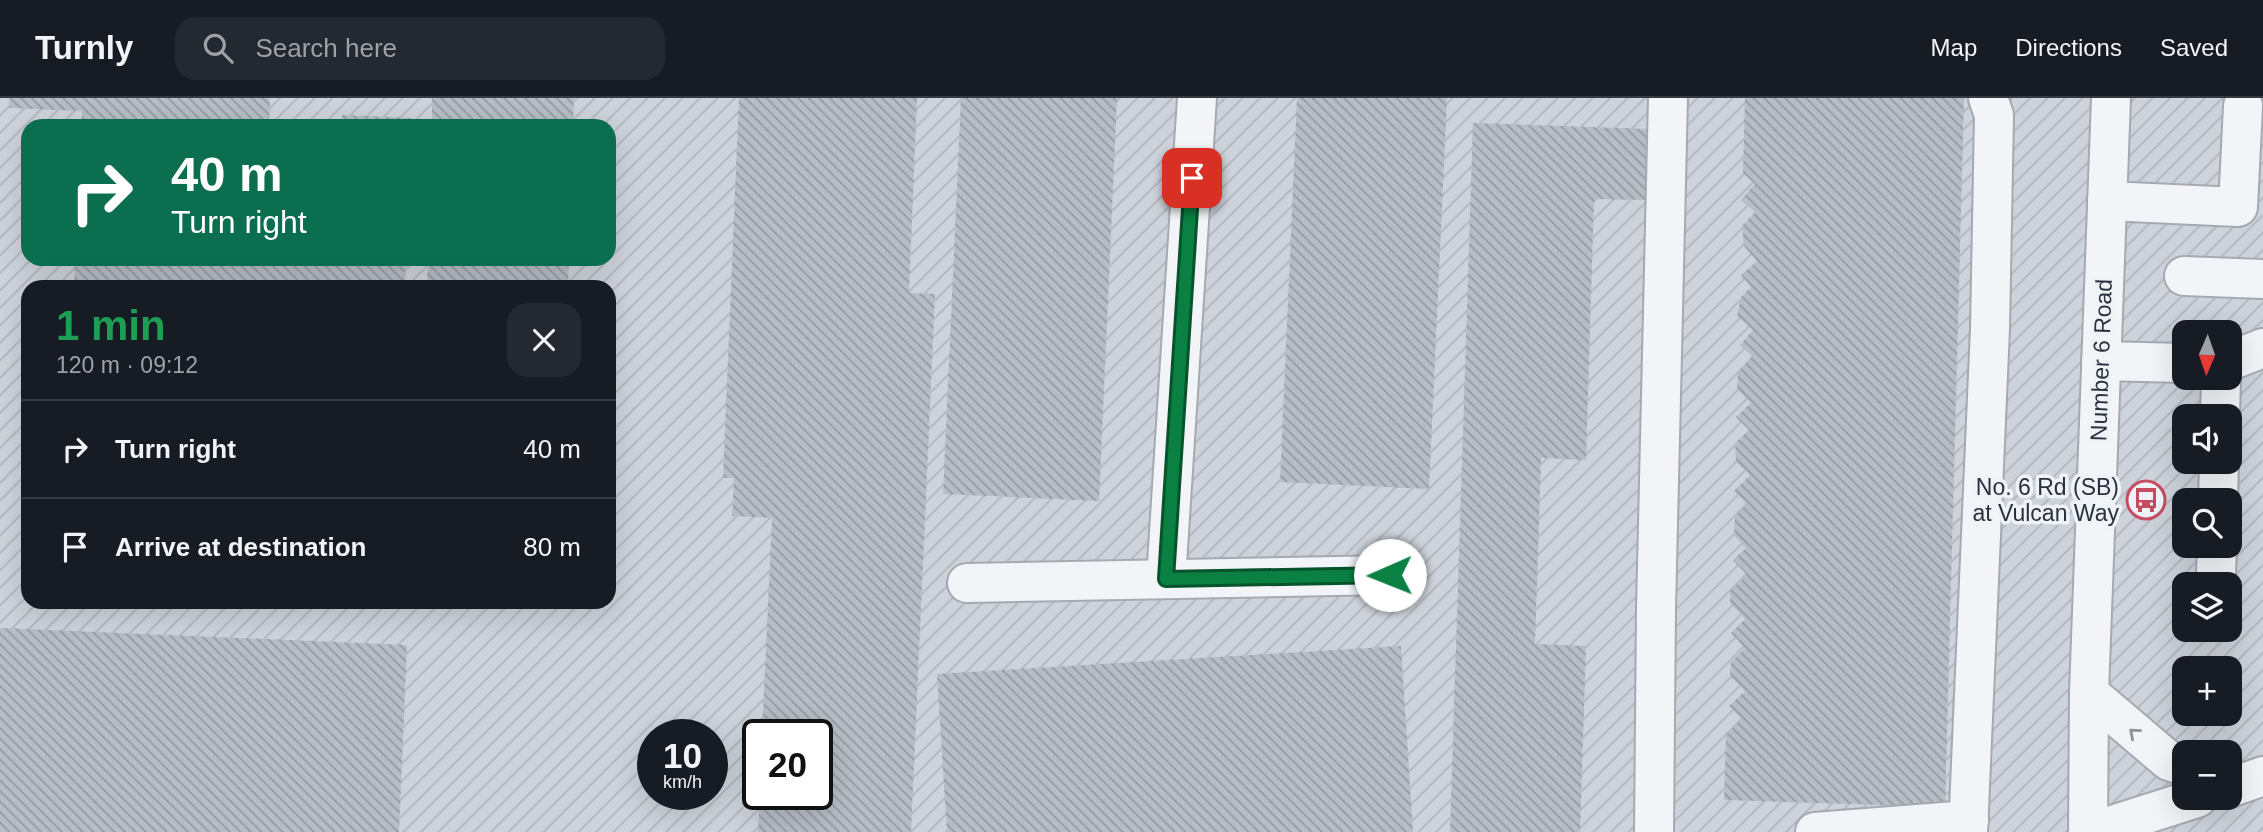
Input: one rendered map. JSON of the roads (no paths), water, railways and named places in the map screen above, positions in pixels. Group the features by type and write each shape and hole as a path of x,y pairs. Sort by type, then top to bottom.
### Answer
{"street":[{"path":"1166,579 1197,98"},
{"path":"1654,832 1656,609 1668,98"},
{"path":"1815,832 1969,826 1990,329 1993,115 1988,98"},
{"name":"Number 6 Road","path":"2089,832 2089,693 2111,98"},
{"path":"2107,201 2250,207 2243,106"},
{"path":"2185,276 2263,279"},
{"path":"2242,356 2263,348"},
{"path":"2101,361 2172,363"},
{"path":"967,583 1390,575"},
{"path":"2089,693 2163,756 2172,760"},
{"path":"2089,832 2172,806"}],"place":[{"name":"No. 6 Rd (SB) at Vulcan Way","path":"2146,500"}]}
